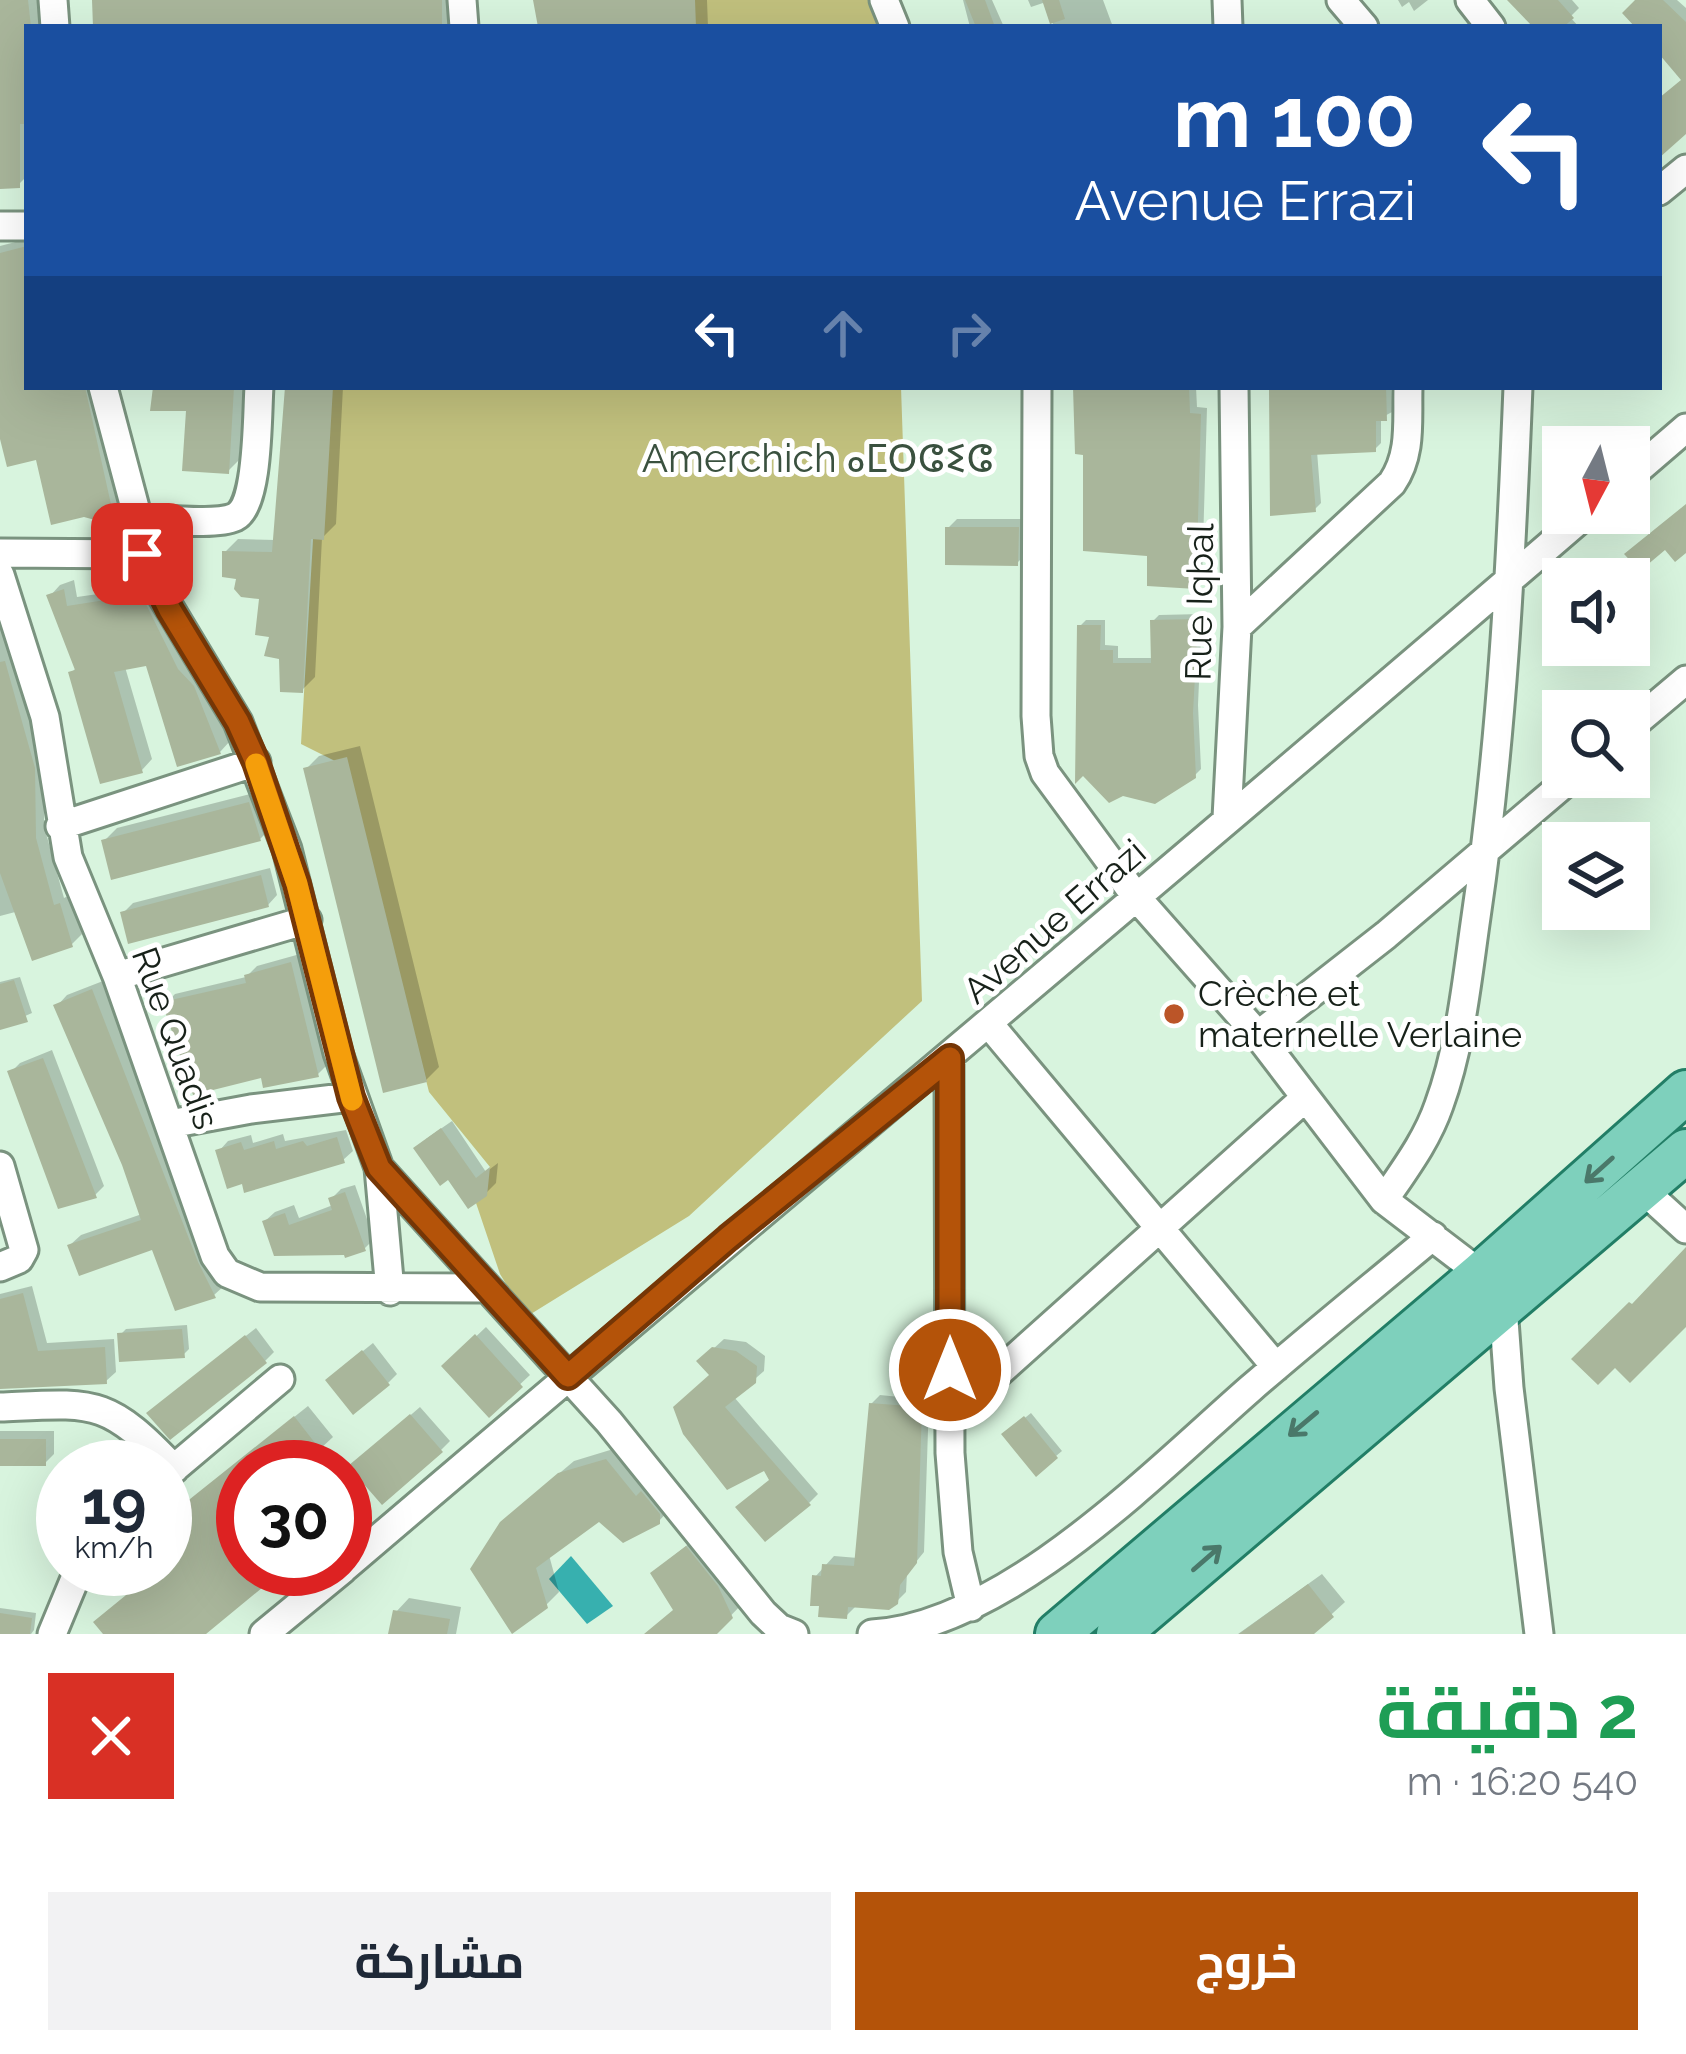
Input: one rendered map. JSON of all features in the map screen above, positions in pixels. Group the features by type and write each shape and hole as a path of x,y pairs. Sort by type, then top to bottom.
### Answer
{"main road":[{"path":"1118,1634 1492,1291 1686,1092"},
{"path":"1057,1634 1492,1291 1642,1189 1686,1151"}],"street":[{"path":"1341,0 1361,24"},
{"path":"1470,0 1489,24"},
{"path":"1662,189 1686,169"},
{"path":"104,390 138,519 142,554 238,722 256,762 307,920 351,1097 379,1168 390,1291"},
{"path":"138,519 213,520 233,518 242,510 251,494 259,390"},
{"path":"1037,390 1039,756 1054,789 1137,898 1258,1035 1384,1200 1433,1236 1492,1291 1509,1388 1539,1634"},
{"name":"Rue Iqbal","path":"1227,818 1237,627 1234,390"},
{"path":"1237,627 1392,483 1403,466 1407,447 1408,390"},
{"path":"1384,1200 1422,1144 1451,1064 1486,850 1510,580 1518,390"},
{"path":"1650,459 1686,428"},
{"name":"Avenue Errazi","path":"372,1544 1563,534"},
{"path":"0,553 142,554"},
{"name":"Rue Quadis","path":"0,575 45,717 68,857 117,976 215,1256 227,1273 260,1287 484,1288"},
{"path":"1650,710 1686,680"},
{"path":"60,826 256,762"},
{"path":"1258,1035 1386,935 1547,798"},
{"path":"117,976 307,920"},
{"path":"989,1024 1276,1367"},
{"path":"950,1058 954,1523 971,1607"},
{"path":"170,1124 250,1108 351,1097"},
{"path":"950,1417 1305,1098"},
{"path":"0,1166 24,1250 20,1259 0,1267"},
{"path":"379,1168 609,1422 763,1612 778,1628 794,1634"},
{"path":"1642,1189 1686,1229"},
{"path":"872,1634 918,1627 971,1607 1069,1543 1433,1236"},
{"path":"192,1454 280,1379"},
{"path":"0,1407 95,1406 111,1412 138,1440"},
{"path":"52,1634 68,1596"},
{"name":"Avenue Errazi","path":"264,1634 310,1596"}],"shaded area":[{"path":"684,0 887,0 888,24 684,24"},
{"path":"322,390 901,390 922,1001 689,1216 526,1317 500,1274 476,1203 490,1167 429,1092 347,767 301,744"}],"water":[{"path":"571,1556 613,1606 587,1624 549,1579"}],"building":[{"path":"0,0 28,0 31,24 24,24 20,188 0,189"},
{"path":"92,0 442,0 442,24 93,24"},
{"path":"533,0 695,0 696,24 537,24"},
{"path":"965,0 985,0 994,24 975,24"},
{"path":"1042,0 1059,0 1065,19 1050,24"},
{"path":"1507,0 1558,0 1574,18 1567,24 1530,24"},
{"path":"1635,0 1663,0 1686,22 1686,134 1662,155 1662,96 1681,80 1662,58 1662,24 1632,24 1622,13"},
{"path":"24,247 24,390 86,390 116,527 103,530 95,520 84,517 51,525 36,460 7,467 0,439 0,253"},
{"path":"153,390 234,390 229,474 182,471 186,411 150,411"},
{"path":"285,390 333,390 324,540 311,539 303,693 280,692 279,659 264,656 269,637 255,635 259,599 241,597 234,589 236,579 222,577 222,551 272,552"},
{"path":"1073,390 1189,390 1190,413 1201,414 1196,589 1147,586 1147,556 1083,551 1083,455 1075,454"},
{"path":"1269,390 1386,390 1387,421 1376,421 1376,452 1311,455 1316,512 1270,516"},
{"path":"1686,504 1686,553 1675,562 1665,550 1650,563 1650,558 1624,554"},
{"path":"945,527 1019,527 1018,566 945,565"},
{"path":"137,586 178,669 194,686 221,754 177,767 146,666 114,672 143,773 100,784 68,672 75,670 46,595 64,589 67,606 112,599 110,595"},
{"path":"1198,619 1193,713 1196,778 1155,804 1123,796 1109,803 1083,776 1075,784 1077,625 1101,625 1100,650 1113,650 1113,663 1151,663 1150,620"},
{"path":"5,661 35,768 36,838 54,905 60,903 73,947 32,961 0,873 0,662"},
{"path":"347,757 427,1082 383,1093 303,768"},
{"path":"249,802 261,841 111,880 101,840"},
{"path":"261,875 269,907 128,944 120,912"},
{"path":"291,962 319,1077 263,1088 261,1078 193,1095 162,1002 246,983 244,975"},
{"path":"14,980 28,1022 0,1030 0,984"},
{"path":"92,989 216,1298 175,1311 152,1250 79,1276 67,1245 141,1220 53,1005"},
{"path":"43,1058 97,1198 58,1209 7,1071"},
{"path":"441,1128 476,1178 490,1167 487,1196 468,1209 448,1180 440,1186 413,1148"},
{"path":"337,1137 345,1163 244,1193 242,1184 227,1189 215,1150 241,1142 244,1150 274,1141 276,1149 303,1141 307,1146"},
{"path":"345,1192 366,1251 345,1258 274,1256 262,1221 285,1213 289,1225 332,1210 328,1198"},
{"path":"1686,1247 1686,1327 1630,1383 1615,1368 1598,1385 1571,1359"},
{"path":"23,1293 38,1351 105,1347 107,1384 0,1389 0,1299"},
{"path":"182,1329 185,1358 119,1362 117,1333"},
{"path":"475,1334 523,1387 489,1418 441,1366"},
{"path":"245,1335 267,1363 170,1440 146,1413"},
{"path":"712,1347 736,1351 757,1366 756,1383 725,1407 811,1505 765,1542 735,1507 769,1480 764,1471 727,1490 683,1434 673,1407 709,1375 696,1361"},
{"path":"362,1350 390,1385 353,1415 325,1380"},
{"path":"869,1403 922,1407 917,1563 900,1585 898,1604 889,1610 848,1607 847,1619 818,1617 819,1606 810,1606 812,1575 821,1576 822,1564 854,1566"},
{"path":"410,1414 443,1452 382,1505 372,1494 372,1446"},
{"path":"294,1416 313,1440 264,1440"},
{"path":"1024,1416 1058,1458 1036,1477 1001,1434"},
{"path":"0,1439 46,1439 36,1440 36,1466 0,1466"},
{"path":"606,1459 636,1496 641,1491 660,1514 660,1524 623,1543 599,1522 536,1568 548,1608 512,1634 470,1569 500,1522 558,1473"},
{"path":"216,1478 216,1596 252,1596 206,1634 103,1634 93,1622 125,1596 192,1596 192,1497"},
{"path":"686,1546 718,1586 733,1618 717,1634 644,1634 673,1610 650,1573"},
{"path":"1308,1584 1334,1617 1314,1634 1239,1634"},
{"path":"393,1610 450,1619 447,1634 388,1634"},
{"path":"0,1613 32,1618 30,1634 0,1634"}],"slow traffic":[{"path":"256,764 297,884 352,1100"}],"place":[{"name":"Crèche et maternelle Verlaine","path":"1174,1014"}],"district":[{"name":"Amerchich ⴰⵎⵔⵛⵉⵛ","path":"818,458"}],"route":[{"path":"142,554 256,762 297,884 351,1097 379,1168 568,1376 728,1238 950,1058 950,1370"}]}
